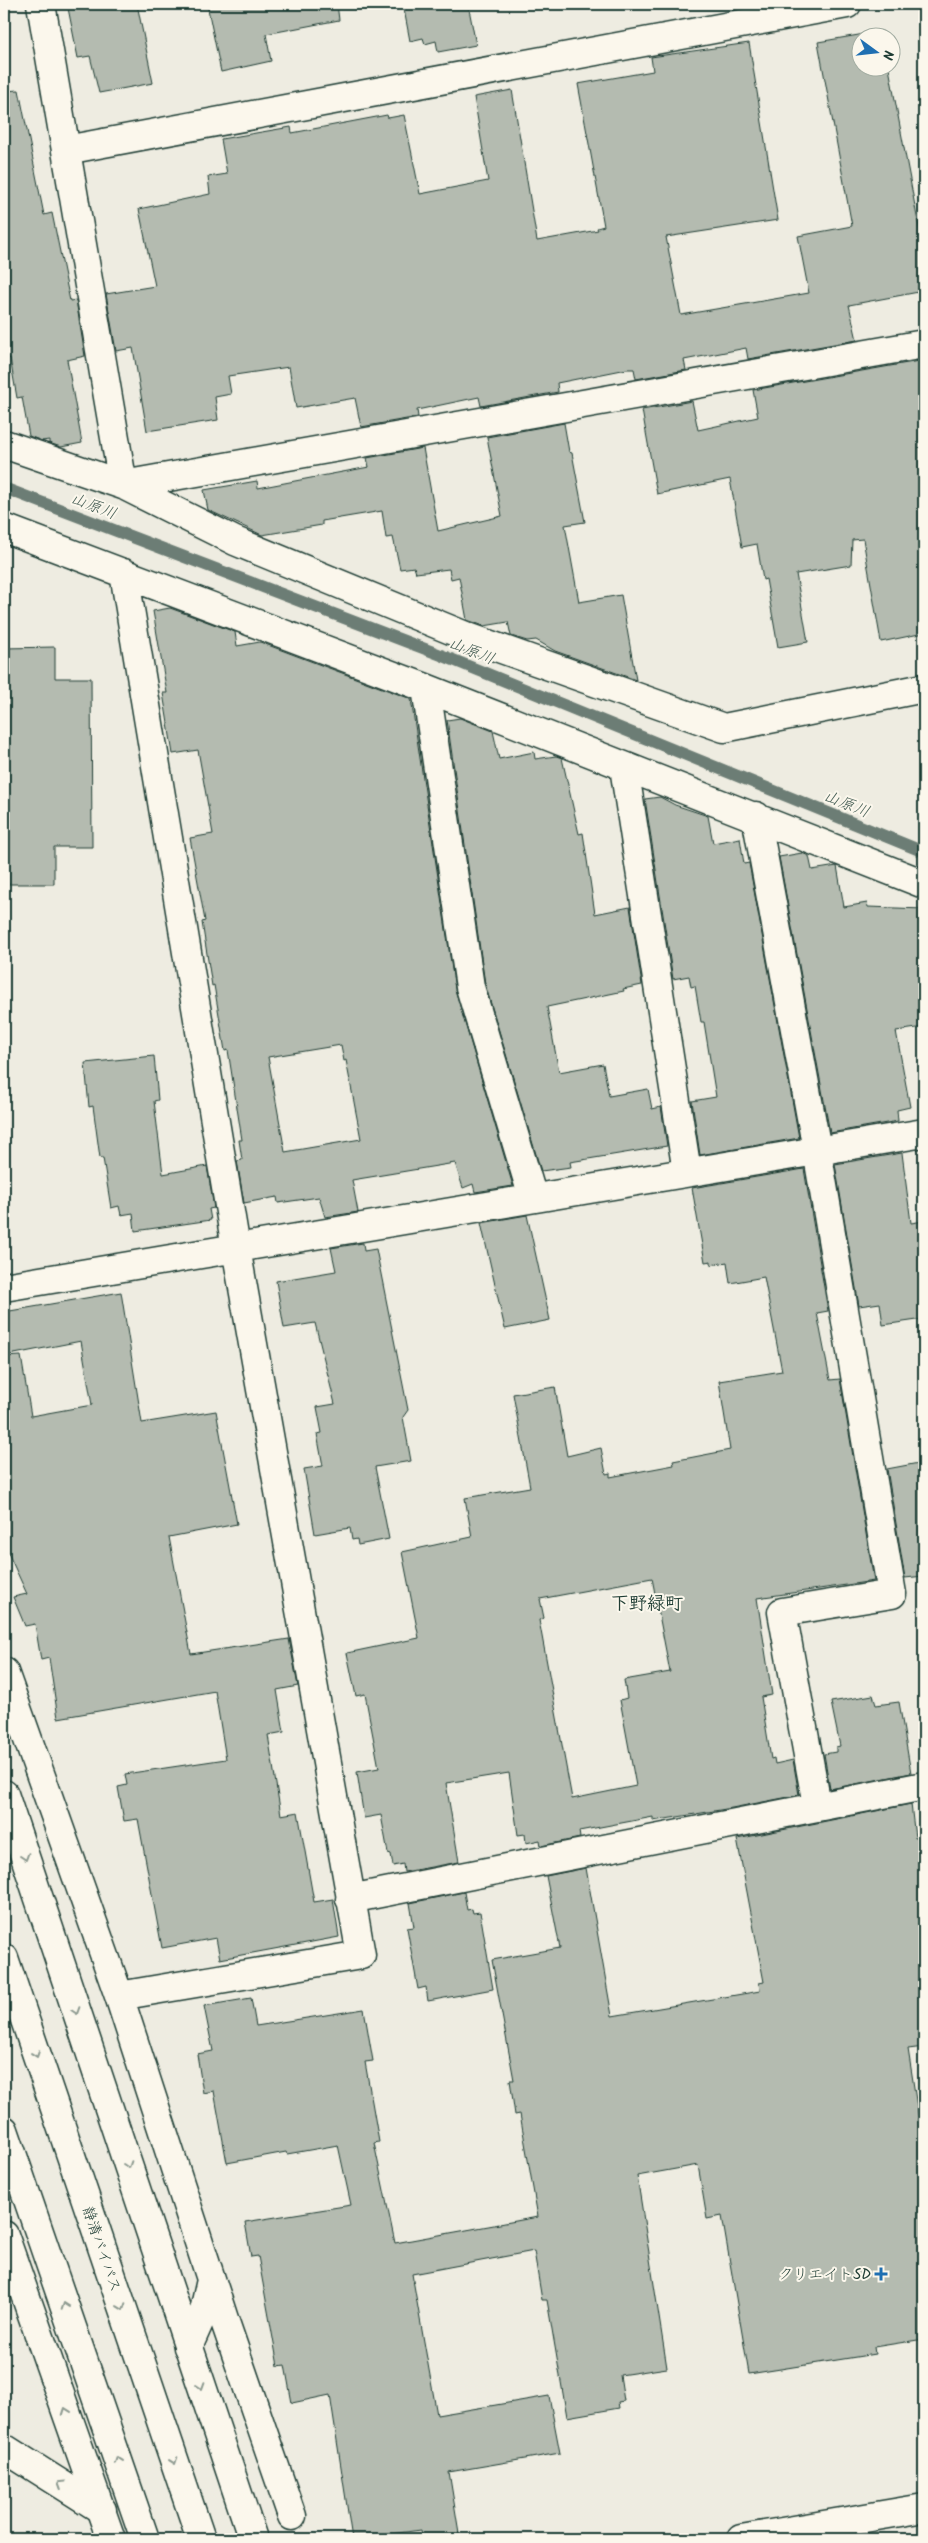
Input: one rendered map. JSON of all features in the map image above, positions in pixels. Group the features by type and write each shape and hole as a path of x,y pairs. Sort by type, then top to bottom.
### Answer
{"main road":[{"path":"41,4 123,484"},
{"path":"66,150 724,16 847,4"},
{"path":"123,484 924,344"},
{"path":"4,444 123,484 234,541 459,633 724,728 924,688"},
{"path":"4,528 426,688 624,767 756,816 924,884"},
{"path":"119,1996 361,1955 236,1248 124,574"},
{"path":"426,688 470,987 533,1198"},
{"path":"624,767 687,1172"},
{"path":"756,816 816,1150 892,1594 782,1612 816,1805"},
{"path":"4,1287 924,1133"},
{"path":"4,1672 119,1996 211,2280 292,2516"},
{"path":"350,1899 816,1805 924,1786"},
{"path":"4,1794 253,2539"},
{"name":"静清バイパス","path":"4,1958 201,2539"},
{"path":"4,2130 145,2539"},
{"path":"4,2234 112,2539"},
{"path":"188,2347 204,2311 211,2280"},
{"path":"4,2448 102,2510"},
{"path":"741,2539 924,2508"}],"building":[{"path":"85,4 137,4 153,83 99,93 90,56 78,58 68,8 85,6"},
{"path":"207,4 337,4 339,20 266,34 271,61 221,72"},
{"path":"403,4 468,4 476,45 438,52 436,41 425,44 423,38 410,41"},
{"path":"850,36 850,78 891,78 924,254 924,291 849,305 857,340 748,359 746,348 684,360 686,370 636,379 634,369 627,369 557,383 558,392 481,406 479,397 417,410 418,417 361,427 355,398 296,408 289,367 228,376 231,394 215,397 218,420 147,431 133,348 116,351 106,294 155,286 139,209 210,194 208,177 227,174 221,139 291,127 292,133 387,115 388,118 404,115 420,194 488,181 474,97 512,90 537,241 598,230 597,228 604,226 578,84 653,71 651,57 749,43 778,220 666,237 681,315 809,293 798,236 852,226 818,42"},
{"path":"19,90 44,215 52,213 70,301 76,300 85,356 67,360 82,443 61,447 49,443 49,440 42,441 29,436 22,397 17,398 10,358 4,359 4,91"},
{"path":"919,361 924,391 924,633 881,642 863,539 852,540 851,565 796,574 808,642 778,647 766,579 763,580 757,544 742,547 730,479 657,494 642,410 692,401 698,430 758,417 753,390"},
{"path":"564,423 569,452 572,453 585,522 565,525 579,602 621,595 636,680 555,651 536,640 527,641 511,636 508,622 484,626 467,620 459,577 451,579 449,569 416,573 414,567 400,569 393,537 386,538 382,511 322,521 322,525 262,535 208,510 204,490 257,481 258,488 369,467 367,458 423,448 438,531 502,516 487,437"},
{"path":"170,608 235,632 237,646 260,642 411,699 455,989 513,1186 475,1192 473,1184 463,1188 455,1163 352,1180 358,1212 325,1217 319,1197 278,1203 277,1197 244,1203 237,1161 242,1160 239,1140 242,1140 228,1050 225,1051 214,985 212,986 202,922 205,921 190,838 213,834 198,750 173,754 163,693 167,693 153,611","holes":["341,1045 344,1061 346,1060 361,1139 285,1152 268,1057"]},
{"path":"55,647 55,678 91,678 92,847 54,847 54,884 4,884 4,648"},
{"path":"460,718 493,731 499,759 534,752 535,759 556,756 562,758 579,834 583,833 595,914 630,907 642,985 623,989 624,991 547,1007 559,1072 603,1064 609,1096 648,1089 652,1109 661,1107 667,1146 570,1162 571,1167 541,1171 485,984 447,720"},
{"path":"660,797 675,805 708,816 713,843 740,838 744,864 749,863 799,1138 700,1155 692,1101 716,1097 704,1022 701,1022 695,986 691,987 689,976 673,979 645,799"},
{"path":"802,853 809,856 812,870 837,866 844,907 867,903 868,907 924,909 924,1027 896,1031 910,1107 897,1110 898,1121 830,1133 779,857"},
{"path":"154,1056 158,1100 154,1101 163,1174 207,1166 214,1208 209,1209 211,1220 135,1231 133,1213 121,1215 119,1206 111,1208 103,1158 100,1158 93,1106 89,1107 85,1063"},
{"path":"902,1153 911,1223 924,1221 924,1319 883,1325 880,1303 859,1306 835,1164"},
{"path":"804,1169 828,1311 817,1313 830,1380 840,1379 874,1581 757,1598 772,1695 761,1697 771,1759 774,1758 775,1764 793,1760 799,1795 653,1821 653,1817 579,1831 580,1838 541,1846 540,1840 526,1843 525,1834 518,1835 509,1773 446,1783 459,1862 404,1872 403,1864 393,1866 391,1854 388,1853 381,1815 364,1818 357,1772 379,1768 365,1694 356,1696 347,1653 419,1638 402,1552 472,1537 465,1498 530,1487 513,1394 555,1387 567,1456 601,1448 606,1474 610,1473 610,1477 674,1465 673,1461 730,1450 719,1381 782,1371 764,1277 730,1283 727,1262 711,1265 711,1261 705,1262 692,1188","holes":["652,1578 670,1672 624,1680 627,1698 620,1700 636,1786 572,1799 539,1620 544,1618 540,1599"]},
{"path":"527,1215 550,1320 505,1329 481,1223"},
{"path":"363,1243 364,1251 376,1249 408,1410 403,1417 411,1461 375,1467 389,1539 358,1545 357,1539 352,1540 350,1528 315,1534 304,1469 323,1466 317,1434 322,1433 317,1407 335,1404 315,1323 284,1328 276,1281 336,1271 331,1248"},
{"path":"121,1292 142,1423 216,1411 237,1524 169,1537 191,1654 289,1639 298,1686 277,1690 284,1732 268,1735 281,1815 298,1812 314,1902 333,1899 339,1937 220,1959 216,1938 162,1948 138,1819 124,1821 118,1787 127,1785 125,1774 226,1759 215,1691 58,1718 49,1658 41,1660 35,1624 25,1626 13,1597 27,1594 4,1544 4,1357 21,1356 31,1416 92,1405 81,1341 4,1356 4,1312"},
{"path":"924,1462 924,1576 905,1578 887,1469"},
{"path":"873,1695 876,1705 899,1702 911,1773 830,1789 824,1754 836,1752 836,1747 840,1746 831,1702"},
{"path":"911,1804 915,1838 924,1837 924,2047 908,2049 924,2152 924,2339 874,2347 875,2354 749,2374 722,2216 707,2219 698,2165 637,2176 667,2368 620,2375 624,2401 618,2402 619,2408 567,2417 547,2300 542,2300 534,2251 412,2274 437,2415 549,2396 560,2453 449,2472 460,2539 423,2539 421,2530 352,2539 330,2395 292,2403 285,2365 278,2366 258,2256 251,2257 245,2222 351,2205 338,2145 227,2163 214,2091 203,2093 197,2054 213,2051 204,2006 251,1998 256,2026 364,2009 373,2061 365,2062 379,2142 374,2143 395,2243 538,2217 520,2114 515,2115 510,2080 514,2080 492,1960 560,1948 546,1876 586,1868 612,2016 760,1991 759,1983 764,1982 737,1839"},
{"path":"464,1892 467,1910 472,1909 473,1913 480,1912 493,1989 428,2001 426,1987 418,1989 407,1928 414,1927 410,1903"}],"waterway":[{"name":"山原川","path":"4,488 441,655 924,852"}],"place":[{"name":"クリエイトSD","path":"881,2274"}],"district":[{"name":"下野緑町","path":"647,1603"}]}
